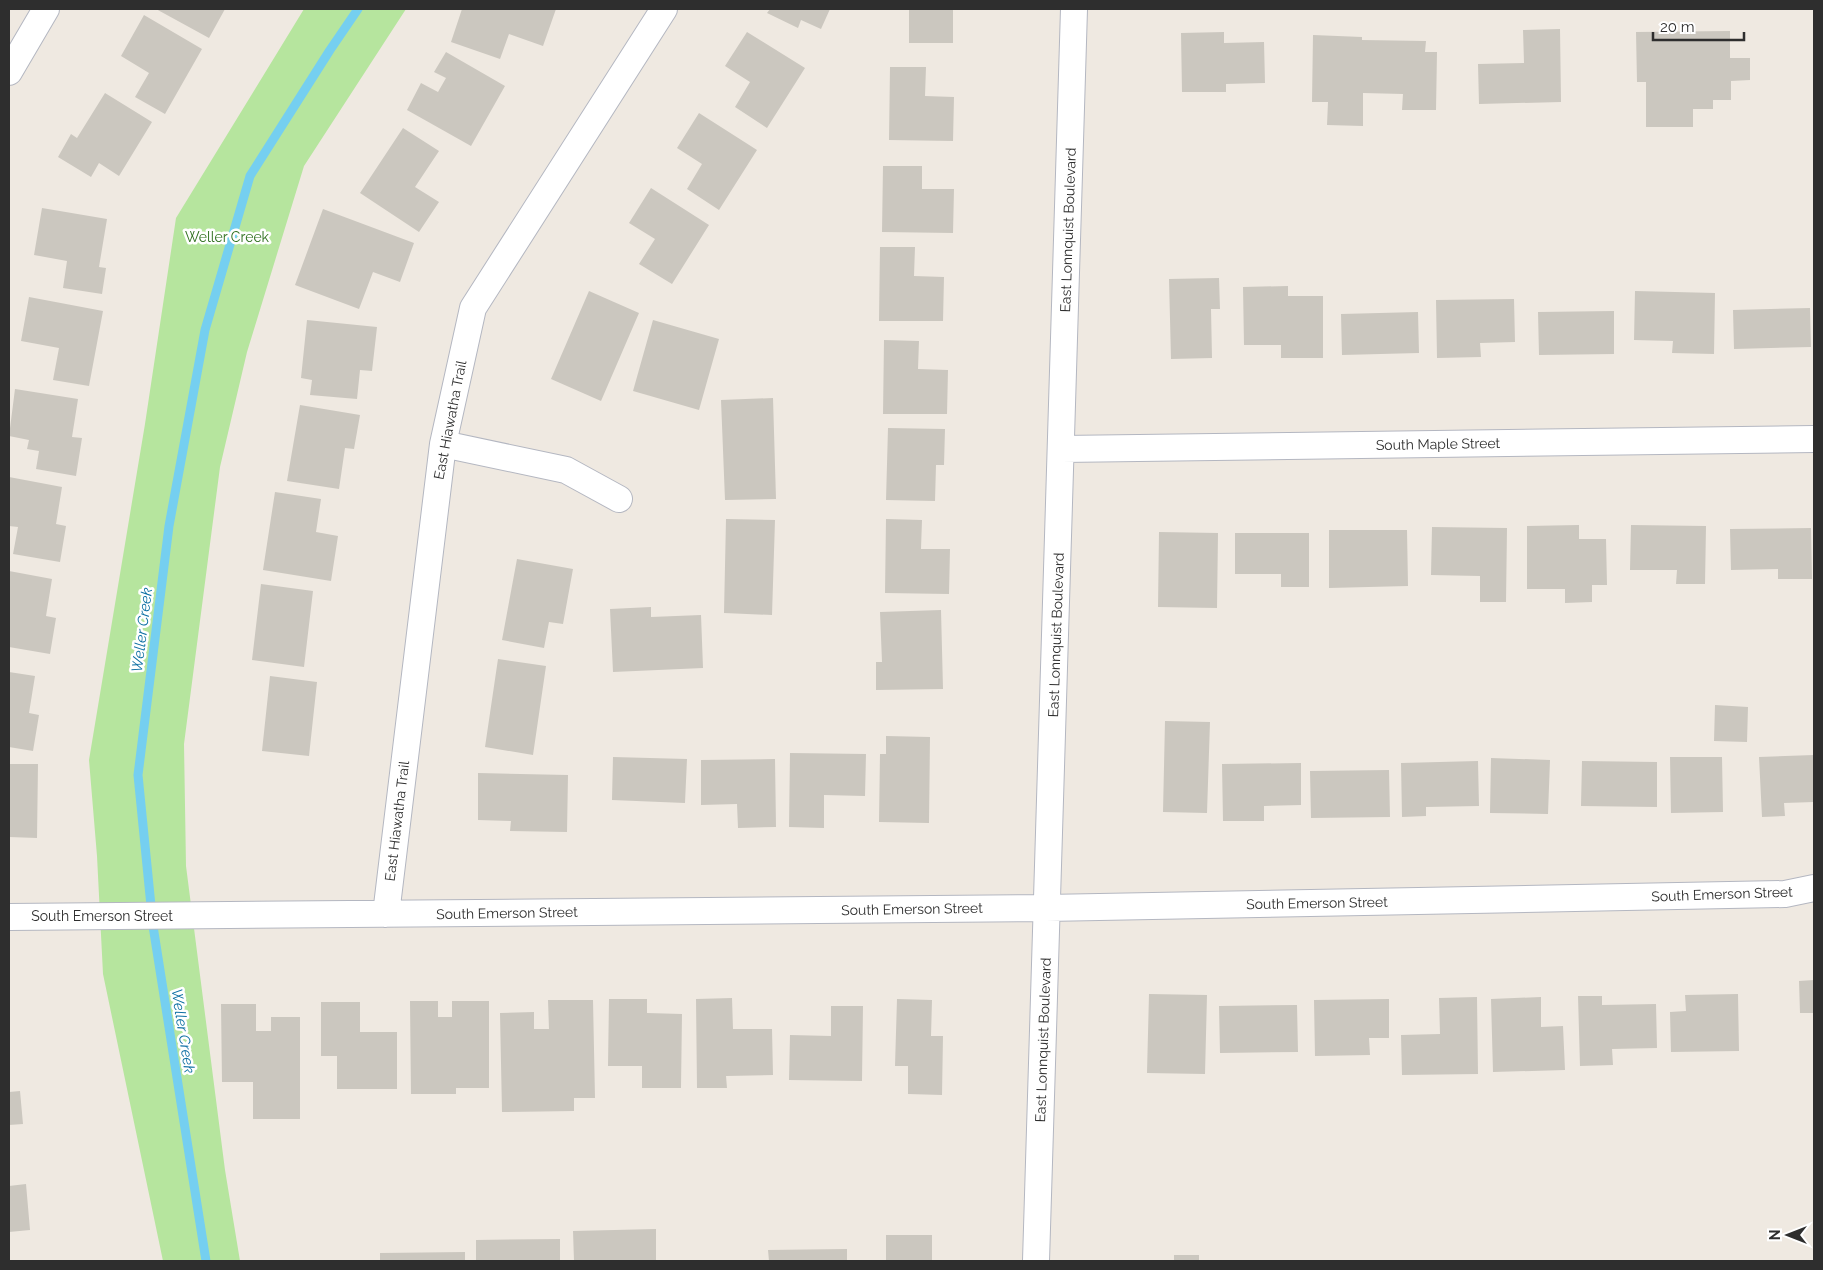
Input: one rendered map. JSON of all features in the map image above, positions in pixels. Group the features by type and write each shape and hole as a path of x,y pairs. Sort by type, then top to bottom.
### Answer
{"street":[{"path":"9,72 46,9"},
{"name":"East Hiawatha Trail","path":"386,914 442,444 473,308 664,9"},
{"name":"East Lonnquist Boulevard","path":"1036,1261 1074,9"},
{"name":"South Maple Street","path":"1062,449 1814,439"},
{"path":"442,444 566,470 619,499"},
{"name":"South Emerson Street","path":"9,917 1046,908 1785,894 1814,888"}],"green space":[{"name":"Weller Creek","path":"304,9 406,9 304,166 247,352 220,467 184,744 186,866 225,1170 240,1261 163,1261 103,974 97,856 89,760 145,424 176,218"}],"building":[{"path":"156,9 225,9 209,38"},
{"path":"462,9 556,9 543,46 509,34 500,59 451,42"},
{"path":"770,9 830,9 821,29 801,20 798,28 767,13"},
{"path":"909,9 953,9 953,43 909,43"},
{"path":"144,15 202,49 165,114 135,97 149,73 121,56"},
{"path":"1560,29 1561,102 1479,104 1478,64 1524,63 1523,30"},
{"path":"1730,31 1730,58 1750,58 1750,80 1731,81 1731,100 1713,100 1713,109 1693,109 1693,127 1646,127 1646,82 1637,82 1636,32"},
{"path":"747,32 805,68 767,128 735,107 750,82 725,66"},
{"path":"1224,32 1224,43 1264,42 1265,83 1226,84 1226,92 1182,92 1181,33"},
{"path":"1313,35 1362,37 1362,40 1426,41 1425,52 1437,52 1436,110 1402,110 1403,94 1363,93 1363,126 1327,125 1328,102 1312,102"},
{"path":"446,52 505,86 471,146 407,110 421,83 438,92 446,78 434,72"},
{"path":"890,67 926,67 925,96 954,97 953,141 889,140"},
{"path":"105,93 152,122 119,176 99,163 91,177 58,157 71,134 77,138"},
{"path":"699,113 757,150 719,210 687,189 702,164 677,148"},
{"path":"403,128 439,151 415,187 439,202 419,232 360,193"},
{"path":"883,166 922,166 922,189 954,189 953,233 882,232"},
{"path":"651,188 709,225 672,284 639,264 655,239 629,223"},
{"path":"42,208 107,219 99,267 106,268 102,294 63,288 67,261 34,255"},
{"path":"323,209 414,243 400,282 373,272 359,309 295,285"},
{"path":"880,247 915,247 914,276 944,277 943,321 879,321"},
{"path":"1219,278 1220,309 1211,309 1212,358 1171,359 1169,279"},
{"path":"1288,286 1288,296 1323,296 1323,358 1281,358 1281,345 1244,345 1243,287"},
{"path":"589,291 639,313 601,401 551,379"},
{"path":"1635,291 1715,293 1714,354 1672,353 1673,341 1634,340"},
{"path":"29,297 103,311 89,386 53,380 59,348 21,341"},
{"path":"1514,299 1515,342 1480,343 1481,357 1437,358 1436,300"},
{"path":"1810,308 1811,347 1734,349 1733,310"},
{"path":"1614,311 1614,354 1539,355 1538,312"},
{"path":"1418,312 1419,353 1342,355 1341,314"},
{"path":"307,320 377,327 372,371 360,370 357,399 310,395 312,380 301,378"},
{"path":"653,320 719,339 699,410 633,391"},
{"path":"884,340 919,341 918,369 948,370 947,414 883,414"},
{"path":"15,389 78,399 72,437 82,438 76,476 36,469 39,451 27,449 29,440 9,436"},
{"path":"773,398 776,499 725,500 721,400"},
{"path":"300,405 360,415 354,449 345,448 339,489 287,481"},
{"path":"888,428 945,429 944,465 936,465 935,501 886,500"},
{"path":"9,477 62,487 56,524 66,526 60,562 13,554 18,527 9,526"},
{"path":"275,492 321,499 316,532 338,536 331,581 263,570"},
{"path":"726,519 775,520 772,615 724,613"},
{"path":"886,519 922,520 921,549 950,549 949,594 885,593"},
{"path":"1579,525 1579,539 1606,539 1607,585 1592,585 1592,602 1565,603 1565,589 1527,589 1527,526"},
{"path":"1631,525 1706,526 1705,584 1676,584 1677,570 1630,570"},
{"path":"1432,527 1507,528 1506,602 1480,602 1480,576 1431,575"},
{"path":"1811,528 1812,579 1778,579 1778,569 1731,570 1730,529"},
{"path":"1329,530 1407,530 1408,586 1329,588"},
{"path":"1159,532 1218,533 1217,608 1158,607"},
{"path":"1235,533 1309,533 1309,587 1281,587 1281,574 1235,574"},
{"path":"517,559 573,569 563,624 549,622 544,648 502,640"},
{"path":"9,571 52,579 46,616 56,618 50,654 9,647"},
{"path":"261,584 313,591 304,667 252,660"},
{"path":"651,607 651,617 701,615 703,668 613,672 610,609"},
{"path":"941,610 943,689 876,690 876,662 882,662 880,612"},
{"path":"498,659 546,666 533,755 485,747"},
{"path":"9,672 35,676 29,713 39,715 33,751 9,747"},
{"path":"270,676 317,682 309,756 262,751"},
{"path":"1715,705 1748,707 1747,742 1714,741"},
{"path":"1165,721 1210,722 1207,813 1163,812"},
{"path":"886,736 930,737 929,823 879,822 880,754 886,754"},
{"path":"790,753 866,754 865,796 824,795 824,828 789,827"},
{"path":"1814,755 1814,802 1784,803 1785,816 1762,817 1759,757"},
{"path":"613,757 687,759 685,803 612,800"},
{"path":"1670,757 1722,757 1723,812 1671,813"},
{"path":"1491,758 1550,760 1548,814 1490,813"},
{"path":"775,759 776,827 738,828 737,804 701,805 701,760"},
{"path":"1478,761 1479,806 1426,807 1426,816 1402,817 1401,763"},
{"path":"1582,761 1657,762 1657,807 1581,806"},
{"path":"1301,763 1301,805 1264,806 1264,821 1223,821 1222,764"},
{"path":"9,764 38,764 37,838 9,837"},
{"path":"1389,770 1390,817 1311,818 1310,771"},
{"path":"478,773 568,775 567,832 510,831 511,821 478,820"},
{"path":"1814,980 1814,1013 1800,1013 1799,981"},
{"path":"1149,994 1207,995 1205,1074 1147,1073"},
{"path":"1738,994 1739,1051 1671,1052 1670,1012 1686,1011 1685,995"},
{"path":"1578,996 1602,996 1602,1005 1656,1004 1657,1048 1612,1049 1613,1065 1580,1066"},
{"path":"1477,997 1478,1074 1402,1075 1401,1035 1440,1034 1439,998"},
{"path":"1541,997 1541,1027 1563,1026 1565,1070 1493,1072 1491,999"},
{"path":"732,998 733,1029 772,1029 773,1075 726,1076 727,1088 697,1088 696,999"},
{"path":"609,999 647,999 647,1013 682,1014 681,1088 642,1088 642,1066 608,1066"},
{"path":"897,999 932,1000 931,1036 943,1036 942,1095 908,1094 908,1066 895,1066"},
{"path":"1389,999 1389,1038 1369,1038 1370,1055 1315,1056 1314,1000"},
{"path":"548,1000 593,1000 595,1098 574,1098 574,1111 502,1112 500,1013 534,1012 534,1029 549,1029"},
{"path":"410,1001 438,1001 438,1017 452,1017 452,1001 489,1001 489,1088 456,1088 456,1094 411,1094"},
{"path":"321,1002 360,1002 360,1032 397,1032 397,1089 337,1089 337,1056 321,1056"},
{"path":"221,1004 256,1004 256,1031 271,1031 271,1017 300,1017 300,1119 253,1119 253,1082 222,1082"},
{"path":"1297,1005 1298,1052 1220,1053 1219,1006"},
{"path":"831,1006 863,1006 862,1081 789,1080 790,1035 831,1036"},
{"path":"20,1091 23,1124 9,1125 9,1092"},
{"path":"26,1184 30,1230 9,1232 9,1186"},
{"path":"656,1229 656,1261 574,1261 573,1231"},
{"path":"886,1235 932,1235 932,1261 886,1261"},
{"path":"560,1239 560,1261 476,1261 476,1240"},
{"path":"847,1249 847,1261 769,1261 768,1250"},
{"path":"465,1252 465,1261 380,1261 380,1253"},
{"path":"1174,1255 1199,1255 1199,1261 1174,1261"}],"waterway":[{"name":"Weller Creek","path":"206,1261 153,926 138,775 169,526 205,330 250,176 358,9"}]}
